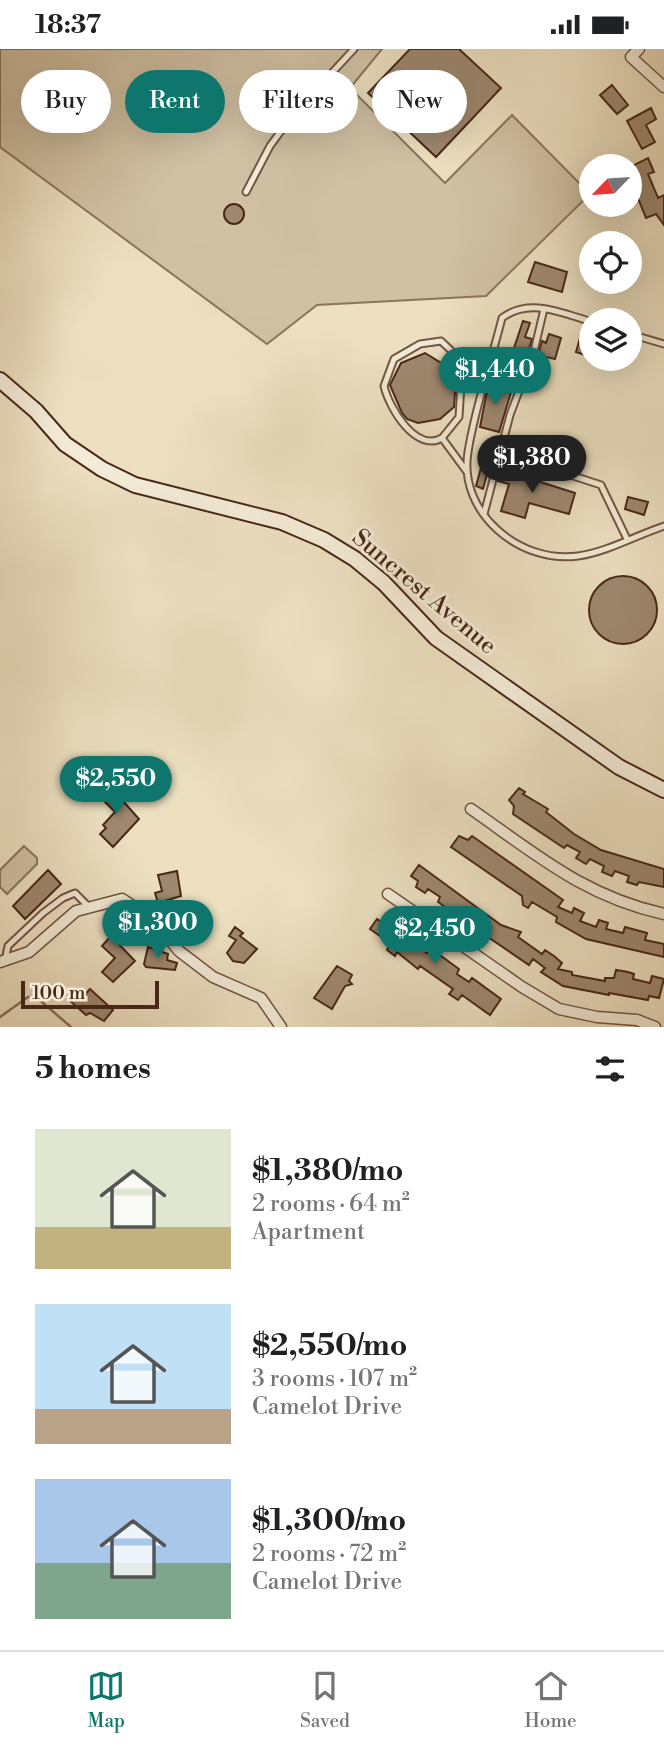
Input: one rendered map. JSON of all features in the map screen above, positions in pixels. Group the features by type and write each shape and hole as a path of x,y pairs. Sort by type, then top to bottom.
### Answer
{"street":[{"path":"639,49 631,57 664,87"},
{"name":"Suncrest Avenue","path":"0,380 36,411 65,444 102,469 135,485 282,522 324,540 355,559 384,583 436,638 619,767 664,790"},
{"path":"471,809 581,885 629,906 664,914"},
{"path":"388,894 522,987 559,1009 597,1017 637,1020 655,1027"},
{"path":"2,961 29,952 76,911 122,899 154,920 179,951 213,977 261,998 281,1027"}],"lane":[{"path":"246,192 270,146 292,116 354,49"},
{"path":"579,318 528,306 502,317 467,453 467,484 483,514 505,537 525,549 552,557 581,555 664,526"},
{"path":"483,514 510,415 534,351 544,309"},
{"path":"642,338 664,344"},
{"path":"432,341 441,341 450,346 462,368 459,417 442,438 434,442 424,441 394,415 384,386 394,359 432,341"},
{"path":"442,438 467,472"},
{"path":"555,470 601,485 627,539"},
{"path":"2,961 8,946 69,894 79,895 89,907"}],"shaded area":[{"path":"0,49 382,49 358,78 358,70 239,70 239,133 358,133 358,96 372,110 372,133 395,133 445,183 512,115 579,183 579,205 486,296 317,305 267,344 0,147"},
{"path":"24,846 37,858 37,864 7,894 0,887 0,870"}],"building":[{"path":"410,49 459,49 501,88 467,124 467,70 390,70"},
{"path":"612,85 628,105 617,114 600,95"},
{"path":"651,108 656,119 646,125 655,142 642,149 627,121"},
{"path":"410,133 459,133 436,157"},
{"path":"648,158 654,172 648,174 658,198 664,195 664,225 656,214 646,218 642,208 642,161"},
{"path":"234,204 241,207 244,214 241,221 234,224 227,221 224,214 227,207"},
{"path":"535,262 567,272 562,292 528,282"},
{"path":"523,321 530,323 525,337 532,339 527,355 513,351"},
{"path":"549,334 561,338 555,359 538,355 542,341 546,343"},
{"path":"425,353 451,369 456,379 454,407 440,419 418,423 407,419 402,413 390,385 401,363"},
{"path":"492,383 512,389 499,432 480,427 487,391 490,391"},
{"path":"486,450 493,452 483,489 476,486"},
{"path":"502,464 511,467 509,472 575,493 569,514 529,503 525,518 501,511 509,484 498,481"},
{"path":"628,497 648,502 644,515 625,509"},
{"path":"630,576 651,591 657,603 655,623 647,634 630,644 616,644 599,634 591,623 589,603 599,586 610,578"},
{"path":"106,782 139,819 113,847 100,834 106,828 103,825 115,812 97,794"},
{"path":"519,788 525,792 523,794 548,809 546,812 574,834 601,850 664,869 664,887 627,882 629,876 615,871 612,876 602,872 604,866 590,859 586,864 576,858 580,852 567,845 564,848 513,814 514,806 509,800"},
{"path":"459,836 468,840 472,836 563,900 558,907 572,913 574,908 584,913 580,921 596,927 599,920 608,923 606,929 623,933 625,927 647,933 645,940 664,944 664,957 586,939 556,922 557,917 532,902 528,908 523,905 522,896 451,847"},
{"path":"419,865 501,925 521,932 518,937 542,954 545,950 554,956 562,963 558,969 572,972 572,975 605,981 605,978 614,978 616,970 634,974 633,979 650,983 652,976 664,979 659,998 649,996 648,1000 563,986 541,972 545,968 533,959 529,965 479,931 481,926 469,918 465,921 438,902 440,897 428,889 425,893 416,887 418,881 411,876"},
{"path":"48,870 61,884 25,919 13,906"},
{"path":"177,871 181,896 158,903 155,893 162,891 158,875"},
{"path":"377,919 385,924 388,920 418,940 415,945 427,953 430,948 459,969 457,974 469,982 472,978 501,999 490,1015 462,995 458,1000 449,994 453,989 420,966 418,969 397,952 395,956 387,950 390,943 370,929"},
{"path":"235,927 243,933 240,936 257,949 244,963 233,961 227,953 236,940 229,936"},
{"path":"111,936 135,961 113,982 102,972 115,958 102,946"},
{"path":"148,947 168,954 167,960 177,963 175,970 146,967 144,964"},
{"path":"337,966 352,975 349,981 352,984 345,986 332,1009 314,998"},
{"path":"90,989 113,1010 104,1021 90,1013 86,1015 68,999 76,990 83,997"}],"waterway":[{"path":"0,1017 28,997 36,997 71,1027"}]}
